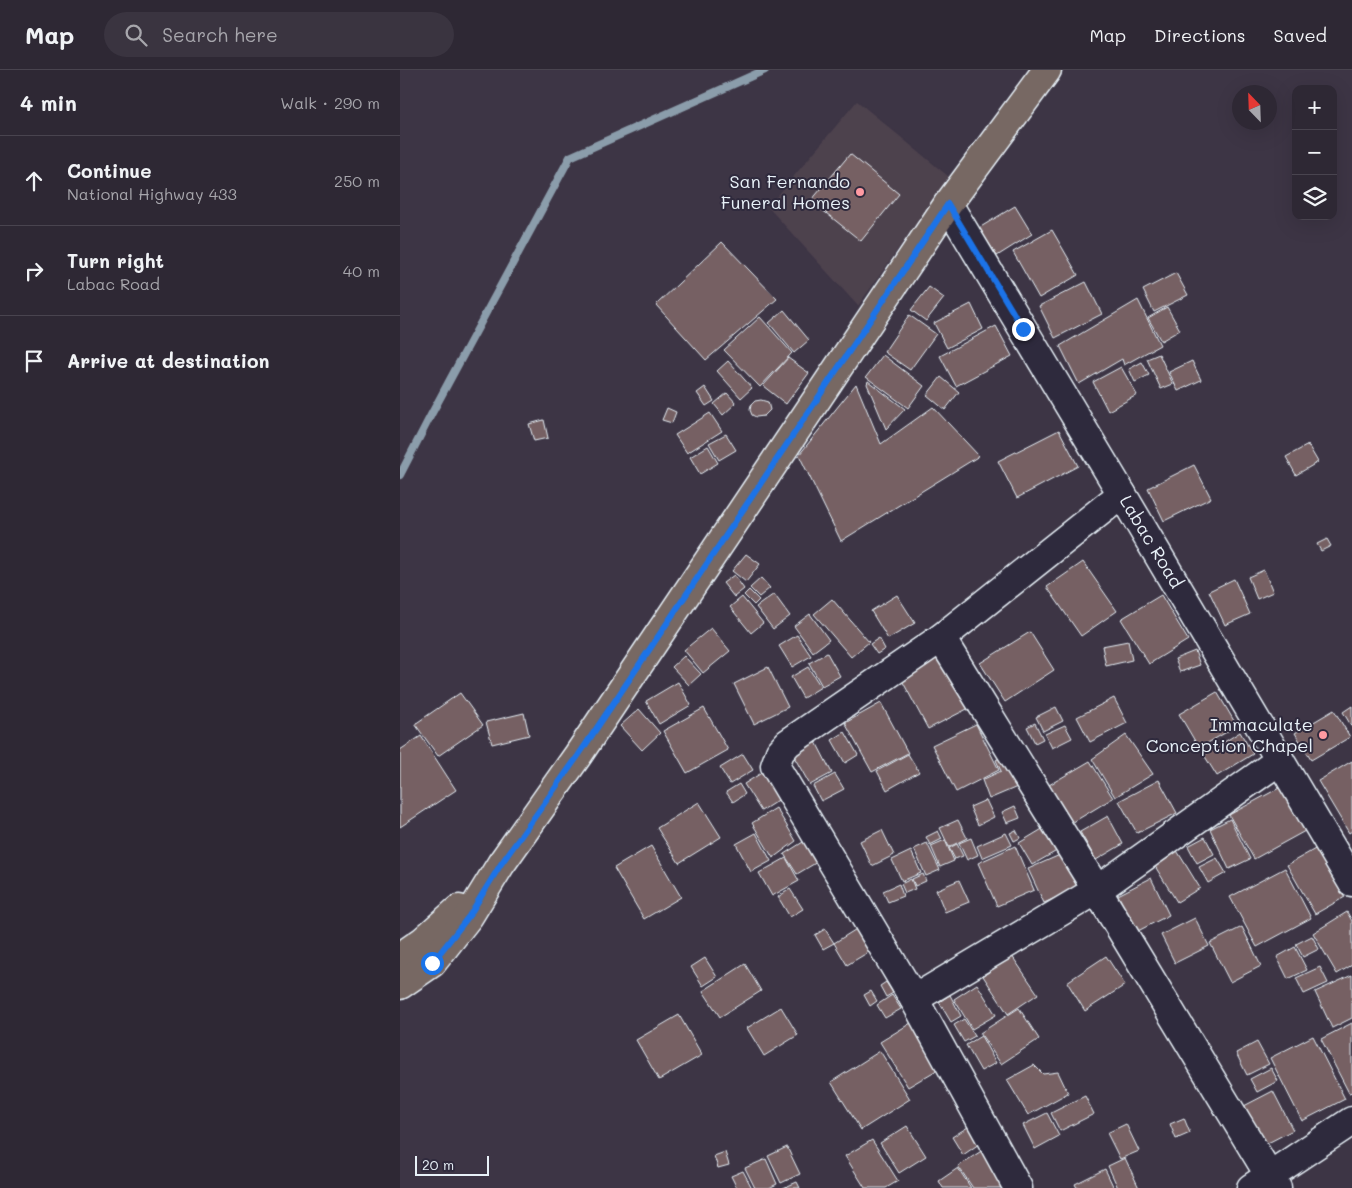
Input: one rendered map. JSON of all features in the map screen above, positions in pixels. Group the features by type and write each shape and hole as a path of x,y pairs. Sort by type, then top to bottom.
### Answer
{"main road":[{"path":"400,985 432,963 469,916 501,864 578,756 948,204 1047,70"},
{"path":"400,957 423,941 458,909 501,864"}],"street":[{"name":"Labac Road","path":"948,204 1352,882"},
{"path":"1018,1188 914,1000 775,766 780,752 788,743 941,638 1122,494"},
{"path":"941,638 1097,890 1266,1184 1352,1121"},
{"path":"914,1000 1097,890 1280,760"}],"shaded area":[{"name":"San Fernando Funeral Homes","path":"857,101 949,177 858,306 768,207"}],"building":[{"path":"850,154 899,194 861,241 811,201"},
{"path":"1015,206 1032,234 997,256 979,228"},
{"path":"1052,230 1078,275 1039,298 1013,252"},
{"path":"722,242 777,299 706,360 656,305"},
{"path":"1176,273 1188,295 1154,312 1143,290"},
{"path":"1086,282 1102,314 1055,338 1039,306"},
{"path":"929,287 944,298 926,321 911,310"},
{"path":"1138,300 1160,345 1124,365 1122,359 1079,384 1060,346"},
{"path":"971,304 983,329 947,348 934,323"},
{"path":"1167,307 1180,330 1161,341 1148,318"},
{"path":"784,310 809,340 794,353 769,323"},
{"path":"909,315 936,334 910,370 884,352"},
{"path":"760,317 792,353 760,387 724,350"},
{"path":"996,326 1012,356 956,386 940,356"},
{"path":"1159,354 1173,384 1161,389 1147,359"},
{"path":"883,355 924,386 908,408 866,377"},
{"path":"788,358 809,373 786,404 763,386"},
{"path":"728,361 752,388 741,398 717,371"},
{"path":"1192,361 1201,380 1178,391 1169,372"},
{"path":"1142,362 1149,375 1135,382 1129,369"},
{"path":"1121,367 1137,395 1108,411 1093,382"},
{"path":"941,377 959,392 945,410 927,395"},
{"path":"868,381 905,409 886,429 867,384"},
{"path":"856,384 881,444 933,407 979,456 841,541 799,455"},
{"path":"705,387 714,401 706,406 697,393"},
{"path":"727,393 736,403 723,415 714,404"},
{"path":"755,401 768,402 770,410 764,416 756,417 752,415 751,405"},
{"path":"667,408 676,412 672,423 662,420"},
{"path":"710,413 722,431 687,453 675,435"},
{"path":"544,420 548,438 534,441 529,424"},
{"path":"1059,430 1078,466 1017,498 998,461"},
{"path":"726,434 736,450 719,460 709,443"},
{"path":"1308,445 1318,462 1296,475 1286,457"},
{"path":"708,446 718,463 700,474 690,457"},
{"path":"1194,465 1211,498 1164,521 1148,488"},
{"path":"1327,539 1331,546 1321,551 1317,544"},
{"path":"746,554 760,564 746,582 732,571"},
{"path":"1083,562 1117,611 1081,636 1047,587"},
{"path":"1264,570 1273,592 1257,599 1248,577"},
{"path":"734,575 744,589 734,597 723,583"},
{"path":"761,578 770,588 759,597 750,588"},
{"path":"1234,579 1250,614 1225,625 1209,591"},
{"path":"749,590 759,600 754,605 744,595"},
{"path":"774,594 790,616 773,629 756,607"},
{"path":"897,595 915,623 888,639 871,611"},
{"path":"1161,595 1188,640 1149,664 1121,619"},
{"path":"742,597 763,623 751,633 730,607"},
{"path":"832,599 869,642 851,657 814,614"},
{"path":"810,614 829,640 813,652 794,626"},
{"path":"711,628 730,651 703,673 684,650"},
{"path":"1030,632 1054,670 1005,702 980,663"},
{"path":"797,635 811,656 792,667 779,646"},
{"path":"879,638 885,649 877,654 870,644"},
{"path":"1128,641 1132,660 1106,666 1102,646"},
{"path":"945,647 975,705 928,729 897,671"},
{"path":"1195,651 1200,665 1180,672 1175,659"},
{"path":"827,653 840,676 822,686 809,663"},
{"path":"684,656 701,674 689,685 672,667"},
{"path":"768,667 788,707 754,724 734,684"},
{"path":"808,667 821,687 803,698 791,677"},
{"path":"678,682 691,705 659,724 646,701"},
{"path":"1217,692 1237,726 1199,748 1179,714"},
{"path":"460,693 483,725 438,756 415,724"},
{"path":"1114,698 1127,723 1090,742 1077,717"},
{"path":"881,703 908,753 872,772 845,723"},
{"path":"1352,706 1352,727 1343,712"},
{"path":"1056,707 1063,721 1043,731 1036,717"},
{"path":"704,708 728,750 687,773 663,731"},
{"path":"639,709 660,733 642,750 620,726"},
{"name":"Immaculate Conception Chapel","path":"1334,710 1350,737 1311,760 1295,733"},
{"path":"524,713 529,735 492,744 486,722"},
{"path":"1035,723 1043,739 1035,743 1027,727"},
{"path":"976,724 999,770 956,792 932,745"},
{"path":"1065,725 1072,738 1052,748 1045,734"},
{"path":"845,732 858,755 845,763 832,740"},
{"path":"1240,732 1253,754 1217,776 1204,755"},
{"path":"1126,735 1153,774 1115,797 1092,759"},
{"path":"421,736 456,790 400,827 400,750"},
{"path":"816,742 832,773 810,785 793,755"},
{"path":"1010,752 1022,785 989,799 982,780 1001,771 996,760"},
{"path":"743,754 753,770 730,784 720,768"},
{"path":"908,754 919,772 887,790 877,771"},
{"path":"1090,761 1113,798 1070,824 1049,785"},
{"path":"1352,761 1352,831 1349,833 1318,781"},
{"path":"763,772 780,799 761,811 744,784"},
{"path":"835,774 844,789 821,801 813,786"},
{"path":"1159,780 1177,813 1137,833 1119,801"},
{"path":"739,784 745,794 733,802 726,792"},
{"path":"1281,787 1305,831 1254,859 1229,815"},
{"path":"986,800 994,817 978,825 970,807"},
{"path":"699,802 721,837 679,863 657,828"},
{"path":"1015,806 1020,818 1007,823 1002,812"},
{"path":"776,808 796,841 773,858 752,823"},
{"path":"1108,816 1123,844 1096,860 1080,832"},
{"path":"1230,819 1250,859 1229,869 1210,829"},
{"path":"958,820 967,838 949,847 940,828"},
{"path":"1049,825 1062,848 1032,865 1019,843"},
{"path":"882,830 894,855 872,866 860,841"},
{"path":"1016,830 1020,838 1014,841 1010,833"},
{"path":"938,831 942,839 930,845 926,837"},
{"path":"756,833 771,861 751,872 736,844"},
{"path":"1006,833 1012,845 982,858 977,846"},
{"path":"811,837 824,858 797,874 784,854"},
{"path":"1205,837 1214,854 1197,863 1188,846"},
{"path":"971,838 978,855 967,860 959,843"},
{"path":"945,840 954,861 940,867 931,846"},
{"path":"927,843 940,870 926,876 914,849"},
{"path":"957,844 963,856 955,859 949,848"},
{"path":"651,846 681,897 644,919 614,868"},
{"path":"1015,846 1034,890 997,906 978,863"},
{"path":"1317,848 1345,897 1315,914 1287,865"},
{"path":"1176,849 1200,888 1177,902 1153,863"},
{"path":"911,851 921,873 902,881 892,860"},
{"path":"1069,851 1084,885 1044,903 1028,869"},
{"path":"786,858 799,881 772,896 759,873"},
{"path":"1217,858 1226,873 1208,883 1199,867"},
{"path":"1285,868 1311,918 1257,947 1230,897"},
{"path":"923,874 926,881 915,886 912,879"},
{"path":"1151,878 1169,915 1136,932 1118,895"},
{"path":"911,879 915,889 905,893 901,884"},
{"path":"959,880 969,902 945,912 936,890"},
{"path":"899,884 903,896 888,902 883,891"},
{"path":"790,889 803,909 790,917 778,897"},
{"path":"1347,912 1352,921 1352,965 1337,974 1313,933"},
{"path":"1195,918 1209,946 1175,963 1161,935"},
{"path":"1242,927 1261,966 1230,982 1210,943"},
{"path":"858,928 872,950 847,965 834,943"},
{"path":"825,929 834,943 823,949 815,935"},
{"path":"1312,936 1319,949 1303,957 1296,944"},
{"path":"1295,947 1307,970 1288,979 1277,957"},
{"path":"1012,956 1038,994 1008,1014 983,976"},
{"path":"1106,956 1125,985 1085,1011 1067,982"},
{"path":"705,958 717,977 703,986 691,967"},
{"path":"745,964 761,991 720,1017 703,991"},
{"path":"1320,967 1328,983 1304,994 1296,978"},
{"path":"1352,975 1352,1018 1332,1028 1315,992"},
{"path":"886,982 893,993 886,997 880,986"},
{"path":"977,984 996,1015 972,1029 954,999"},
{"path":"871,991 877,1001 870,1006 864,995"},
{"path":"892,995 901,1009 885,1018 877,1005"},
{"path":"950,995 961,1016 951,1022 939,1002"},
{"path":"781,1007 798,1035 764,1056 747,1028"},
{"path":"1019,1008 1039,1039 1001,1064 980,1033"},
{"path":"679,1015 702,1055 659,1080 636,1040"},
{"path":"919,1018 947,1064 908,1087 880,1042"},
{"path":"964,1019 975,1036 964,1042 954,1025"},
{"path":"1352,1023 1352,1092 1349,1093 1321,1039"},
{"path":"981,1036 996,1063 981,1071 966,1045"},
{"path":"1313,1036 1345,1099 1302,1121 1270,1058"},
{"path":"1257,1042 1269,1064 1247,1075 1236,1053"},
{"path":"880,1051 910,1099 861,1130 831,1082"},
{"path":"1034,1065 1043,1074 1058,1072 1068,1093 1028,1115 1007,1080"},
{"path":"1271,1068 1278,1081 1257,1092 1250,1079"},
{"path":"1273,1091 1293,1130 1264,1145 1244,1106"},
{"path":"1085,1096 1094,1114 1060,1131 1051,1113"},
{"path":"1047,1113 1059,1136 1035,1149 1023,1125"},
{"path":"1184,1118 1190,1133 1176,1139 1170,1124"},
{"path":"1126,1124 1139,1151 1120,1159 1107,1133"},
{"path":"907,1126 926,1156 899,1173 880,1143"},
{"path":"968,1127 979,1144 963,1155 952,1137"},
{"path":"872,1140 898,1181 886,1188 865,1188 845,1156"},
{"path":"787,1147 800,1174 781,1183 768,1156"},
{"path":"983,1150 1007,1188 973,1188 958,1166"},
{"path":"725,1152 729,1165 718,1168 714,1156"},
{"path":"1125,1158 1139,1188 1118,1188 1108,1166"},
{"path":"766,1159 777,1184 769,1188 755,1188 745,1168"},
{"path":"958,1168 971,1188 943,1188 939,1181"},
{"path":"1105,1169 1114,1188 1077,1188 1075,1184"},
{"path":"743,1171 752,1188 737,1188 731,1176"},
{"path":"797,1182 800,1188 783,1188"}],"waterway":[{"path":"400,475 570,157 765,70"}],"place":[{"name":"San Fernando Funeral Homes","path":"860,192"},
{"name":"Immaculate Conception Chapel","path":"1323,735"}],"route":[{"path":"432,963 469,916 501,864 578,756 948,204 1023,329"}]}
